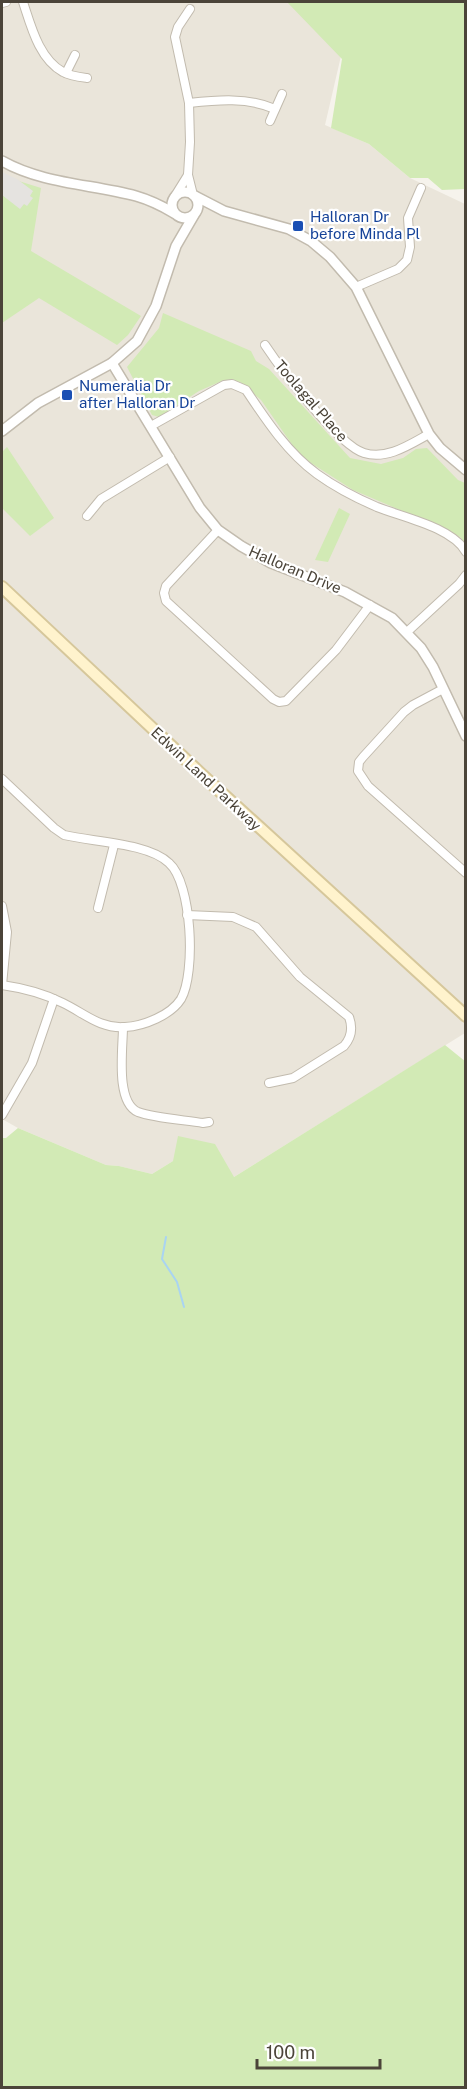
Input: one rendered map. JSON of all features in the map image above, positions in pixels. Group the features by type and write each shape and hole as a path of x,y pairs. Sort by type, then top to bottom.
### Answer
{"main road":[{"name":"Edwin Land Parkway","path":"2,587 200,773 465,1014"}],"street":[{"path":"2,3 6,2"},
{"path":"23,2 41,48 51,62 66,73 87,78"},
{"path":"2,431 38,403 112,363 136,341 156,306 178,241 195,214 198,204 188,175 189,103 175,40 178,27 190,9"},
{"path":"66,73 75,55"},
{"path":"270,121 282,94"},
{"path":"189,103 234,100 275,109"},
{"path":"2,161 46,178 151,201 185,218 209,211 224,211"},
{"path":"178,241 179,229 172,204 188,175"},
{"path":"356,287 398,269 406,260 410,247 407,226 409,214 421,188"},
{"path":"151,201 174,197 183,192 194,195 224,211 289,229 311,241 330,257 356,287 429,434 440,448 465,470"},
{"name":"Toolagal Place","path":"265,345 284,372 351,446 364,453 388,454 429,434"},
{"name":"Halloran Drive","path":"112,363 200,508 218,530 271,563 345,592 392,618 421,648 433,667 462,723 465,736"},
{"path":"150,426 224,384 239,387 246,390 296,457 317,474 344,492 443,532 460,543 465,552"},
{"path":"87,516 101,499 170,458"},
{"path":"218,530 166,586 164,593 166,601 279,702 286,701 296,692 336,650 370,605"},
{"path":"407,632 459,584 465,575"},
{"path":"443,688 404,712 359,762 358,771 368,786 465,873"},
{"path":"2,906 7,932 2,985 31,990 54,999 97,1023 123,1027 141,1024 171,1011 185,990 189,972 190,942 187,915 179,876 171,864 153,852 64,835 3,784"},
{"path":"98,908 114,844"},
{"path":"187,915 233,917 256,927 307,984 349,1017 351,1034 344,1046 297,1077 269,1083"},
{"path":"2,1114 32,1063 54,999"},
{"path":"123,1027 123,1093 130,1106 139,1112 203,1123 209,1122"}],"shaded area":[{"path":"2,2 291,2 341,56 325,125 369,144 410,178 465,204 465,1033 234,1177 173,1161 152,1174 106,1165 2,1119"},
{"path":"2,172 17,179 33,191 30,196 33,198 27,206 24,204 20,209 2,195"}],"green space":[{"path":"287,2 465,2 465,189 442,190 428,178 410,178 369,144 331,128 342,59"},
{"path":"2,173 6,177 41,188 31,251 141,316 128,335 117,345 39,298 2,323"},
{"path":"163,313 251,351 256,361 269,369 350,458 381,464 403,458 416,449 427,448 458,480 465,483 465,543 460,537 440,527 353,490 300,456 261,400 240,382 224,380 199,391 159,417 152,415 127,367 159,328"},
{"path":"7,447 54,518 30,536 2,508 2,452"},
{"path":"339,508 350,514 328,562 315,560"},
{"path":"445,1045 466,1062 465,2087 2,2087 2,1138 6,1138 18,1128 106,1165 152,1174 173,1161 178,1136 215,1144 234,1177"}],"waterway":[{"path":"166,1237 162,1259 177,1282 184,1307"}],"place":[{"name":"Halloran Dr before Minda Pl","path":"298,226"},
{"name":"Numeralia Dr after Halloran Dr","path":"67,395"}]}
